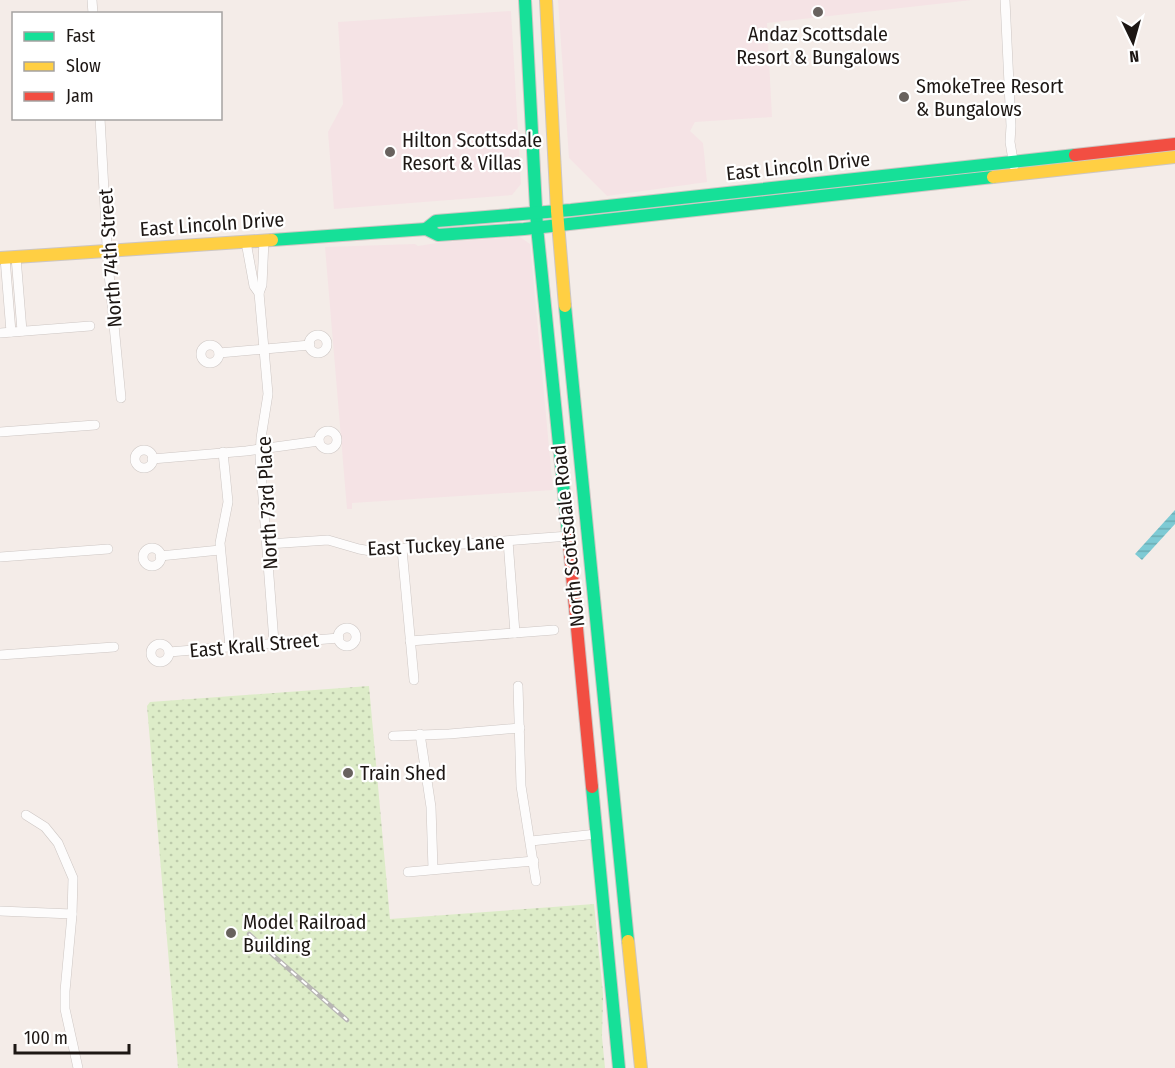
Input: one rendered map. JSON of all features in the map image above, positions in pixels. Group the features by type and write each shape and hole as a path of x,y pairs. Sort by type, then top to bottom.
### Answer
{"main road":[{"name":"North Scottsdale Road","path":"525,0 537,227 569,536 619,1068"},
{"name":"North Scottsdale Road","path":"546,0 558,226 641,1068"},
{"name":"East Lincoln Drive","path":"7,258 426,229 438,235 558,226 1015,169 1175,144"},
{"name":"East Lincoln Drive","path":"426,229 436,221 1015,169 1175,157"},
{"path":"556,407 574,405"},
{"path":"583,484 578,502 577,523 569,536 580,549 585,592 595,616"},
{"path":"609,754 602,776 606,817 603,827 597,834 606,841 610,848 615,894 625,921"}],"street":[{"path":"1005,0 1011,116 1010,142 1015,169"},
{"name":"North 74th Street","path":"100,120 108,250 121,398"},
{"name":"North 73rd Place","path":"264,240 262,285 259,293 268,394 260,447 274,642"},
{"name":"North 73rd Place","path":"246,242 249,267 254,286 259,293"},
{"path":"7,258 22,331"},
{"path":"7,258 11,332"},
{"path":"0,333 90,326"},
{"path":"219,353 310,345"},
{"path":"0,432 95,425"},
{"path":"152,459 319,441"},
{"path":"223,452 228,502 220,550 230,647"},
{"name":"East Tuckey Lane","path":"268,544 317,539 371,551 569,536"},
{"path":"508,541 515,633"},
{"path":"0,557 108,549"},
{"path":"402,549 414,680"},
{"path":"160,556 220,550"},
{"path":"410,641 554,630"},
{"name":"East Krall Street","path":"169,652 339,638"},
{"path":"0,655 114,647"},
{"path":"518,686 521,786 536,881"},
{"path":"393,736 520,728"},
{"path":"420,734 431,807 434,868"},
{"path":"26,815 45,826 58,843 73,878 65,1009 78,1068"},
{"path":"531,841 597,834"},
{"path":"408,872 534,861"},
{"path":"0,911 72,914"}],"shaded area":[{"path":"558,0 972,0 767,23 772,117 695,122 690,131 703,143 707,182 607,196 569,158"},
{"path":"511,11 521,184 512,195 334,209 328,132 343,104 338,22"},
{"path":"520,237 530,244 553,490 352,503 352,509 347,509 325,247 415,244 418,246"}],"green space":[{"path":"369,686 390,919 594,904 603,994 602,1037 605,1068 178,1068 147,706 150,702"}],"water":[{"path":"1175,510 1175,524 1142,560 1135,554"}],"railway":[{"path":"249,934 347,1020"}],"traffic: fast":[{"path":"525,0 537,227 568,533"},
{"path":"426,229 436,221 571,210 1075,155"},
{"path":"272,240 426,229 438,235 524,229 993,177"},
{"path":"565,306 628,941"},
{"path":"592,787 619,1068"}],"traffic: slow":[{"path":"546,0 557,211 565,306"},
{"path":"993,177 1175,157"},
{"path":"0,258 272,240"},
{"path":"628,941 641,1068"}],"traffic: jam":[{"path":"1075,155 1175,144"},
{"path":"568,533 592,787"}],"place":[{"name":"Andaz Scottsdale Resort & Bungalows","path":"818,12"},
{"name":"SmokeTree Resort & Bungalows","path":"904,97"},
{"name":"Hilton Scottsdale Resort & Villas","path":"390,152"},
{"name":"Train Shed","path":"348,773"},
{"name":"Model Railroad Building","path":"231,933"}]}
